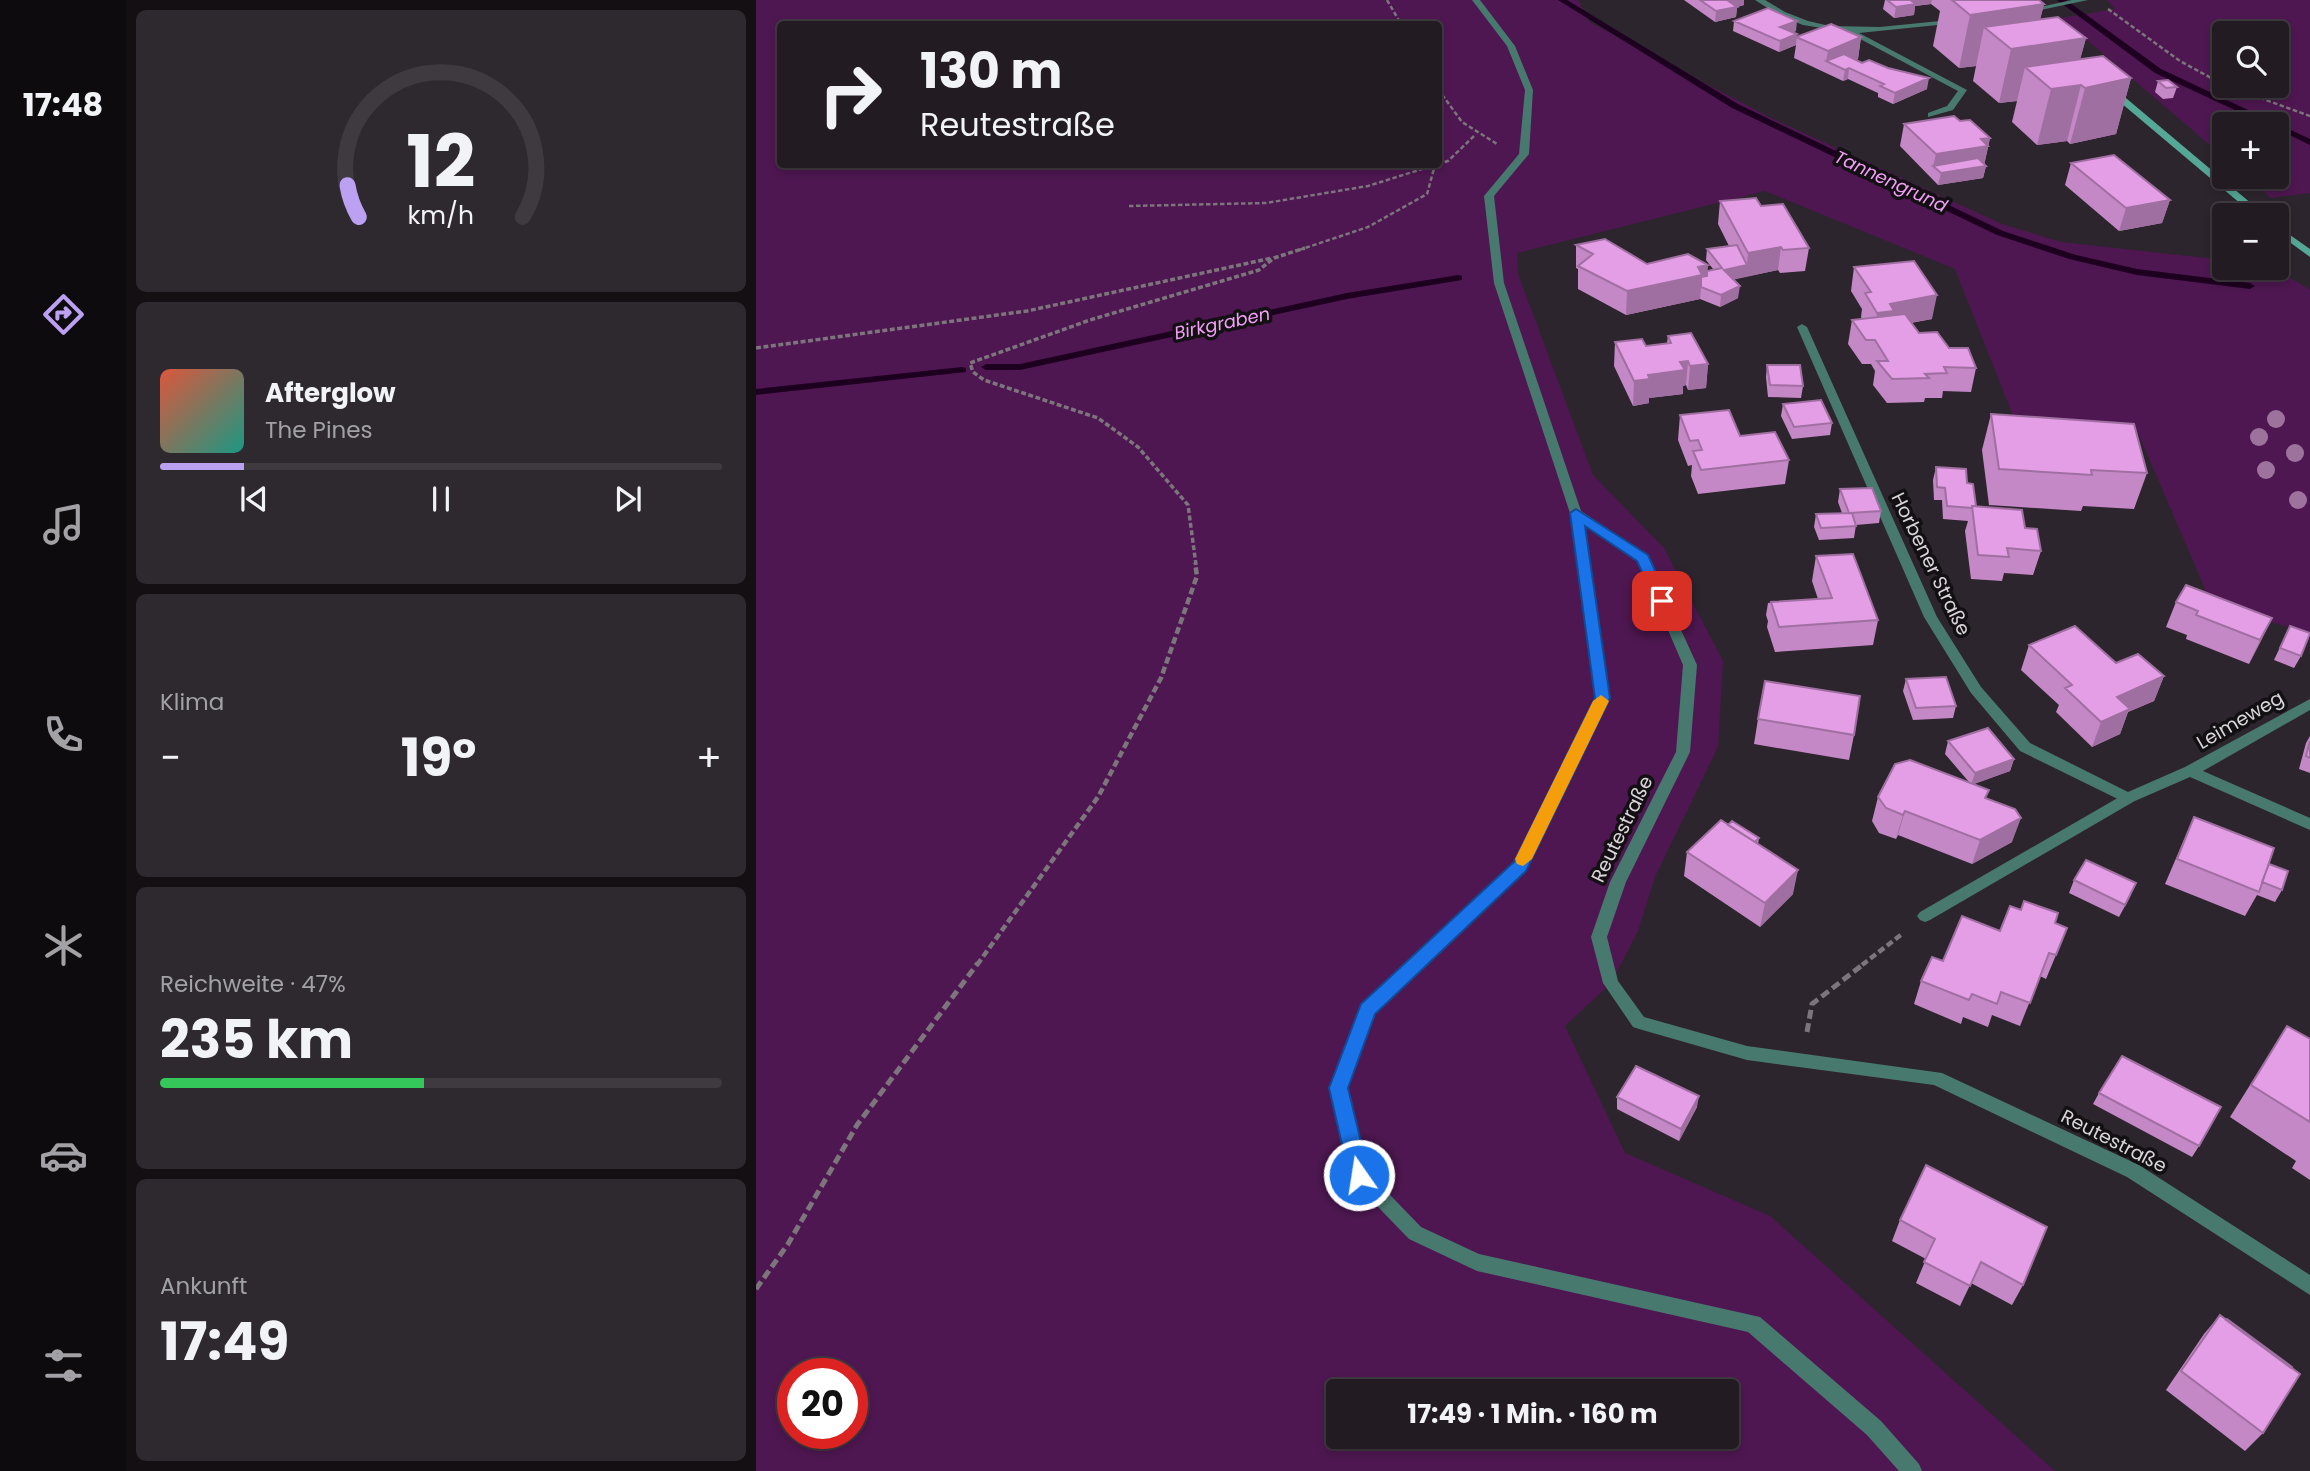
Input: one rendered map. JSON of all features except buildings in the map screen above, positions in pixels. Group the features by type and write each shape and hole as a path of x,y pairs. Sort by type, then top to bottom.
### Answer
{"main road":[{"path":"2017,9 2032,22"},
{"path":"2105,84 2246,203"},
{"path":"2289,238 2310,254"}],"street":[{"path":"1476,0 1511,46 1529,90 1524,154 1489,196 1499,283 1576,513 1602,698 1520,866 1368,1010 1338,1088 1359,1175 1415,1233 1477,1262 1753,1324 1874,1427 1912,1471"},
{"path":"1759,0 1794,20 1827,31 1970,19"},
{"path":"2017,9 2083,0"},
{"path":"1850,31 1963,90 1950,108 1931,115"},
{"name":"Horbener Straße","path":"1802,327 1931,617 1976,690 2025,747 2128,798"},
{"name":"Reutestraße","path":"1576,513 1643,558 1690,665 1683,752 1618,882 1599,937 1611,984 1639,1022 1746,1053 1936,1077 2133,1171 2310,1286"},
{"name":"Leimeweg","path":"2190,771 2310,704"},
{"path":"1924,916 2128,798 2190,771 2310,824"}],"path":[{"path":"1387,0 1399,21"},
{"path":"2103,5 2180,61 2212,78"},
{"path":"1442,95 1474,136 1524,154"},
{"path":"2261,98 2310,116"},
{"path":"1442,163 1448,161 1474,136"},
{"path":"1129,206 1266,203 1368,186 1424,168"},
{"path":"756,348 1027,311 1274,258 1368,227 1427,194 1436,168"},
{"path":"756,1289 788,1244 857,1125 1006,926 1098,797 1161,678 1197,576 1188,505 1138,447 1098,418 984,380 973,372 970,363 1090,320 1259,270 1274,258"},
{"path":"1802,1060 1812,1004 1924,916"}],"shaded area":[{"path":"756,0 1578,0 1589,22 1769,117 2002,224 2061,242 2212,259 2212,280 2289,280 2289,277 2310,290 2310,633 2212,605 2136,428 2017,426 1955,269 1765,191 1517,253 1518,274 1593,475 1664,548 1723,661 1718,747 1655,877 1638,931 1611,983 1565,1026 1625,1153 1770,1216 2055,1471 756,1471"},
{"path":"2107,0 2310,0 2310,193 2271,198 2261,189 2289,189 2289,112 2212,112 2212,147 2061,18 2115,9"}],"waterway":[{"name":"Tannengrund","path":"1562,0 1735,106 2000,233 2073,257 2137,272 2250,286"},
{"path":"2061,0 2158,71 2246,112"},
{"path":"2289,132 2310,142"},
{"name":"Birkgraben","path":"986,367 1020,367 1347,296 1458,278"},
{"name":"Birkgraben","path":"756,392 962,370"}],"slow traffic":[{"path":"1523,859 1601,701"}],"route":[{"path":"1359,1175 1338,1088 1368,1010 1520,866 1602,698 1576,513 1643,558 1662,601"}]}
